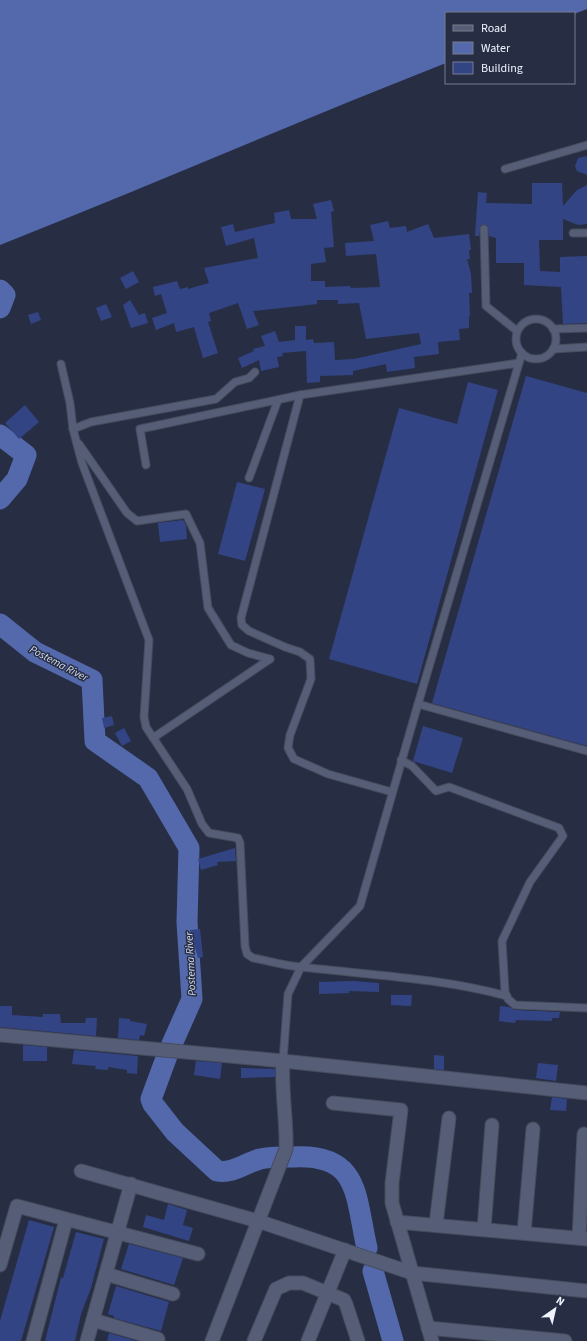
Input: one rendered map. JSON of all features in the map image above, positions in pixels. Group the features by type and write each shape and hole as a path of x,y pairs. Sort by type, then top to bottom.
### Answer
{"street":[{"path":"0,1035 587,1093"},
{"path":"212,1341 286,1150 287,1124 282,1079 283,1062"},
{"path":"333,1103 401,1110 392,1183 392,1203 432,1341"},
{"path":"436,1224 449,1118"},
{"path":"484,1229 492,1124"},
{"path":"524,1233 533,1129"},
{"path":"397,1222 436,1224 583,1238 584,1134"},
{"path":"81,1171 131,1184 258,1222 412,1273 587,1291"},
{"path":"87,1341 131,1184"},
{"path":"0,1264 17,1206 198,1254"},
{"path":"33,1341 66,1220"},
{"path":"308,1341 345,1250"},
{"path":"106,1274 173,1294"},
{"path":"254,1341 276,1289 289,1283 303,1283 338,1297 346,1304 358,1341"},
{"path":"94,1320 158,1339"},
{"path":"428,1328 565,1341"}],"lane":[{"path":"504,169 587,145"},
{"path":"484,229 486,306 517,331"},
{"path":"573,233 587,233"},
{"path":"531,320 543,321 552,329 555,339 553,349 544,357 538,359 526,357 516,343 517,331 521,326 531,320"},
{"path":"552,329 587,328"},
{"path":"553,349 587,347"},
{"path":"283,1062 288,994 301,967 360,906 401,760 522,353"},
{"path":"146,465 140,430 300,395 519,362"},
{"path":"61,364 70,403 73,429 82,463 149,640 144,717 146,727 188,789 202,824 209,833 238,838 240,843 245,946 247,954 253,958 301,967 352,971 482,989 507,996"},
{"path":"73,429 91,422 216,399 235,382 249,378 254,372"},
{"path":"300,395 242,618 242,625 249,631 300,652 310,659 311,678 290,736 288,748 294,759 328,774 392,792"},
{"path":"249,478 278,400"},
{"path":"76,439 127,513 137,521 186,514 200,543 208,608 231,645 248,653 270,659 153,738"},
{"path":"418,704 587,751"},
{"path":"401,760 412,766 436,791 450,787 559,828 563,836 530,882 502,941 503,969 507,996 511,1003 515,1005 587,1008"}],"water":[{"path":"0,0 587,0 587,9 575,14 575,12 445,12 445,63 0,245"}],"building":[{"path":"587,156 587,175 577,171 575,166 578,158"},
{"path":"532,183 562,183 563,206 577,190 587,185 587,224 578,225 563,219 563,240 539,240 540,271 560,272 560,257 587,256 587,323 563,324 561,287 524,285 524,263 496,263 496,238 489,236 487,225 481,225 479,236 475,236 478,192 487,193 486,203 532,204"},
{"path":"331,200 334,211 331,212 334,247 324,248 326,262 311,264 311,281 325,281 325,287 380,287 376,254 346,256 345,243 374,241 370,225 388,221 390,228 406,226 407,232 428,224 434,238 469,234 471,250 469,250 470,259 467,259 471,274 472,293 469,293 469,328 459,329 460,340 438,342 439,354 414,357 415,368 387,372 386,364 353,371 353,375 320,376 320,382 307,383 306,351 282,353 283,356 277,357 279,367 261,371 259,360 242,368 238,358 254,351 253,349 265,346 261,336 275,331 279,342 295,340 295,326 306,326 306,340 313,339 314,343 334,342 335,360 354,359 421,344 419,333 366,339 359,303 338,304 338,300 317,300 317,304 253,311 259,325 247,329 238,303 209,313 211,321 208,322 218,353 203,358 194,327 176,332 174,323 156,330 152,318 167,313 161,294 155,296 153,287 177,281 180,289 188,287 188,289 209,283 204,268 258,258 254,238 226,246 221,227 233,224 235,232 275,223 274,213 289,210 291,219 317,219 313,204"},
{"path":"133,271 139,282 126,289 120,278"},
{"path":"130,300 139,315 145,313 148,323 131,328 123,305"},
{"path":"106,304 112,317 101,321 96,308"},
{"path":"38,312 41,320 31,324 28,315"},
{"path":"526,376 587,393 587,746 432,703"},
{"path":"468,382 498,390 417,684 329,659 399,408 457,424"},
{"path":"25,405 39,422 19,439 5,423"},
{"path":"237,482 265,489 245,561 218,554"},
{"path":"183,520 186,525 187,539 160,542 158,523"},
{"path":"112,716 114,725 104,728 102,718"},
{"path":"423,726 463,738 452,773 413,761"},
{"path":"124,728 131,741 122,746 115,733"},
{"path":"235,848 236,861 217,862 218,865 201,870 198,859"},
{"path":"200,929 203,957 198,958 190,930"},
{"path":"353,981 379,983 379,992 349,991 349,993 319,994 319,982"},
{"path":"391,995 412,995 411,1006 391,1005"},
{"path":"0,1006 12,1006 12,1015 43,1017 43,1014 60,1014 61,1023 85,1023 86,1018 97,1018 96,1036 0,1027"},
{"path":"500,1006 509,1007 515,1010 560,1012 559,1018 552,1018 552,1021 516,1020 515,1023 499,1021"},
{"path":"119,1018 130,1019 130,1021 147,1024 144,1036 140,1035 139,1040 118,1038"},
{"path":"23,1045 47,1047 47,1061 23,1061"},
{"path":"74,1050 138,1056 137,1074 127,1073 127,1070 108,1067 108,1070 95,1069 96,1066 72,1064"},
{"path":"434,1055 444,1056 444,1070 434,1069"},
{"path":"196,1061 222,1063 220,1079 194,1075"},
{"path":"538,1063 558,1065 556,1081 536,1078"},
{"path":"241,1068 275,1069 275,1077 241,1078"},
{"path":"552,1097 567,1099 566,1111 550,1110"},
{"path":"168,1204 187,1210 183,1225 193,1228 189,1241 143,1227 146,1215 164,1220"},
{"path":"29,1220 54,1227 21,1341 0,1341 0,1321"},
{"path":"76,1232 104,1239 91,1288 81,1314 75,1341 45,1341 61,1278 63,1278"},
{"path":"129,1244 183,1258 174,1285 121,1269"},
{"path":"116,1286 169,1302 161,1331 114,1318 114,1316 108,1314"},
{"path":"109,1333 136,1341 107,1341"}],"waterway":[{"name":"Postema River","path":"0,290 5,295 0,308"},
{"name":"Postema River","path":"0,435 26,455 17,479 0,499"},
{"name":"Postema River","path":"0,624 35,652 92,680 95,741 148,778 189,848 187,922 192,999 168,1053 151,1099 153,1104 175,1132 217,1171 228,1171 260,1159 273,1157 316,1158 332,1163 343,1171 351,1182 360,1212 367,1248"},
{"name":"Postema River","path":"373,1271 393,1341"}]}
